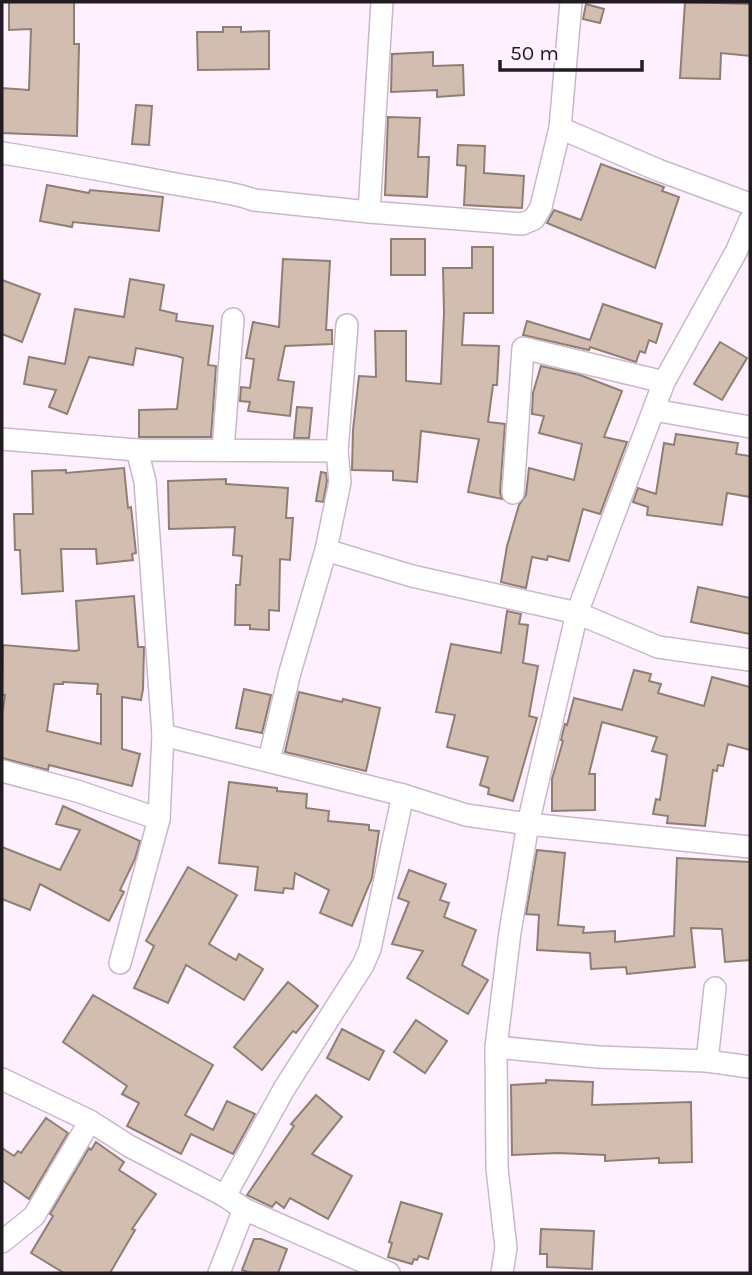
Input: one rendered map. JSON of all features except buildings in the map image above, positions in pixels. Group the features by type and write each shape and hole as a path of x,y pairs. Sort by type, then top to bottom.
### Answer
{"street":[{"path":"369,212 382,2"},
{"path":"2,153 104,169 205,190 238,194 254,200 522,224 534,219 541,207 560,128 571,2"},
{"path":"560,128 658,170 750,204"},
{"path":"502,1273 506,1248 497,1168 496,1047 510,932 528,824 578,613 663,382 736,252 750,220"},
{"path":"223,450 233,319"},
{"path":"269,760 290,672 327,550 340,482 337,451 347,325"},
{"path":"513,493 523,348 663,382"},
{"path":"654,410 750,427"},
{"path":"2,439 137,450 337,451"},
{"path":"120,964 159,819 163,735 145,481 137,450"},
{"path":"327,550 412,576 578,613 658,647 750,660"},
{"path":"163,735 403,795 466,815 750,847"},
{"path":"2,771 77,791 159,819"},
{"path":"225,1196 284,1088 363,965 370,949 403,795"},
{"path":"707,1061 715,988"},
{"path":"496,1047 598,1057 707,1061 750,1067"},
{"path":"2,1079 90,1121 150,1158 225,1196 244,1209 389,1273"},
{"path":"2,1241 34,1216 90,1121"},
{"path":"219,1273 244,1209"}]}
